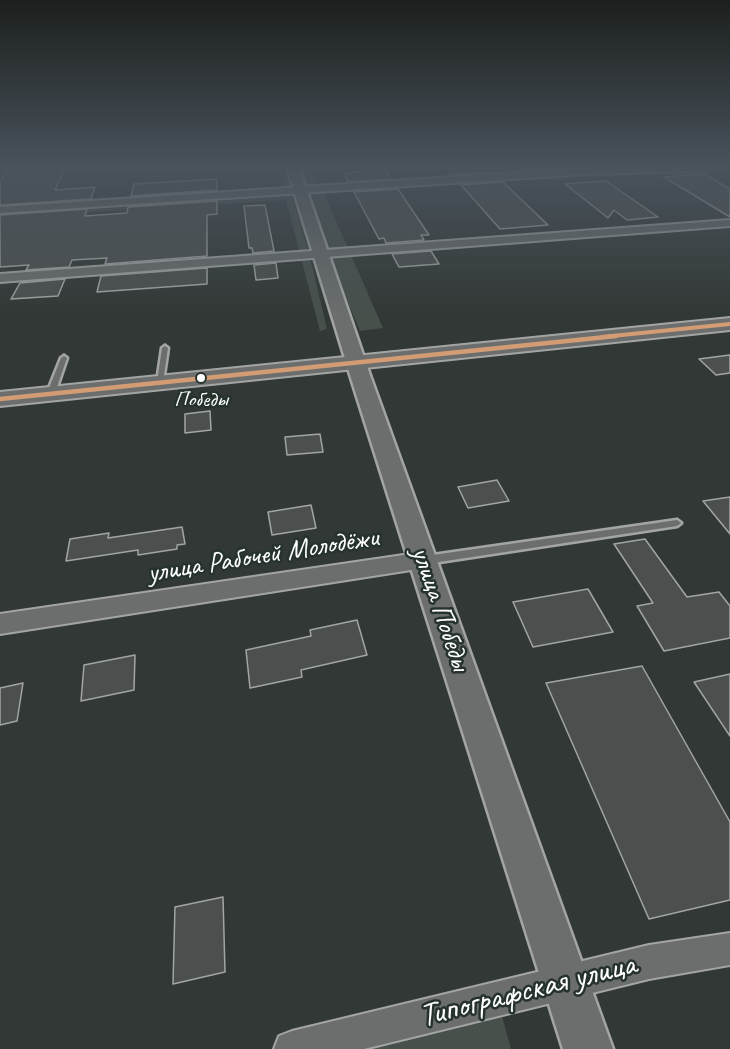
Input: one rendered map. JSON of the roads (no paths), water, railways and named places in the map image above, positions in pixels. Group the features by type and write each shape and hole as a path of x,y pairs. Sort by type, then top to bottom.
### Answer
{"main road":[{"name":"улица Победы","path":"308,217 588,1049"},
{"path":"0,399 730,324"}],"street":[{"path":"0,278 730,223"},
{"name":"улица Рабочей Молодёжи","path":"0,624 424,560"},
{"name":"Типографская улица","path":"292,1049 565,981 649,962 730,949"}],"lane":[{"path":"160,382 165,348"},
{"path":"51,393 64,358"},
{"name":"улица Рабочей Молодёжи","path":"424,560 677,523"}],"place":[{"name":"Победы","path":"201,378"}]}
